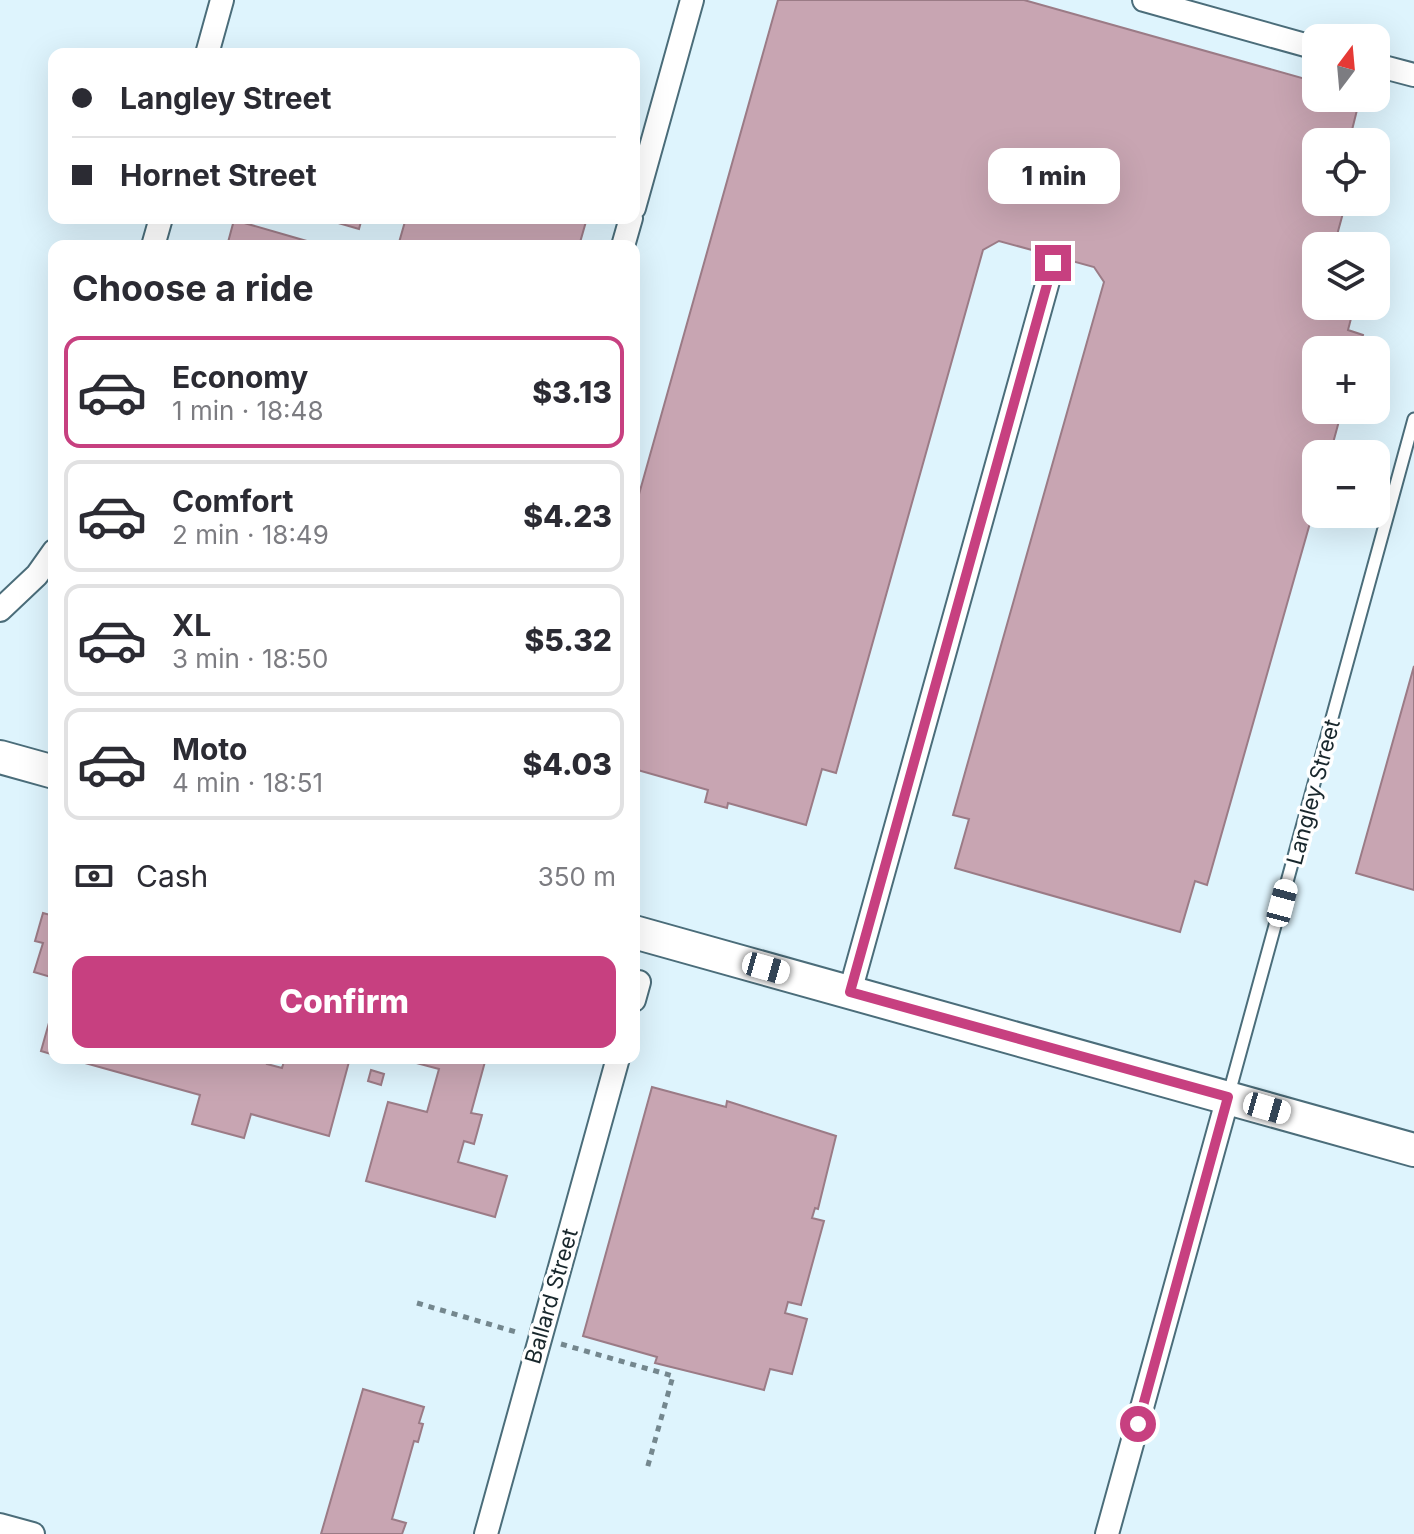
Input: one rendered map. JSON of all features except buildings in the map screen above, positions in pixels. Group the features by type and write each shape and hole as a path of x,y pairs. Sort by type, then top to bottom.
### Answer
{"main road":[{"path":"0,757 48,770"},
{"path":"640,934 1414,1150"}],"street":[{"path":"209,48 222,0"},
{"path":"640,186 692,0"},
{"path":"1144,0 1302,44"},
{"path":"1390,69 1414,75"},
{"path":"850,992 1053,263"},
{"path":"0,610 37,575 48,559"},
{"name":"Ballard Street","path":"486,1534 616,1064"},
{"name":"Langley Street","path":"1107,1534 1228,1097"},
{"path":"0,1525 33,1534"}],"lane":[{"name":"Langley Street","path":"1228,1097 1414,419"}],"path":[{"path":"417,1303 673,1376 647,1469"}],"route":[{"path":"1053,263 850,992 1228,1097 1138,1424"}]}
